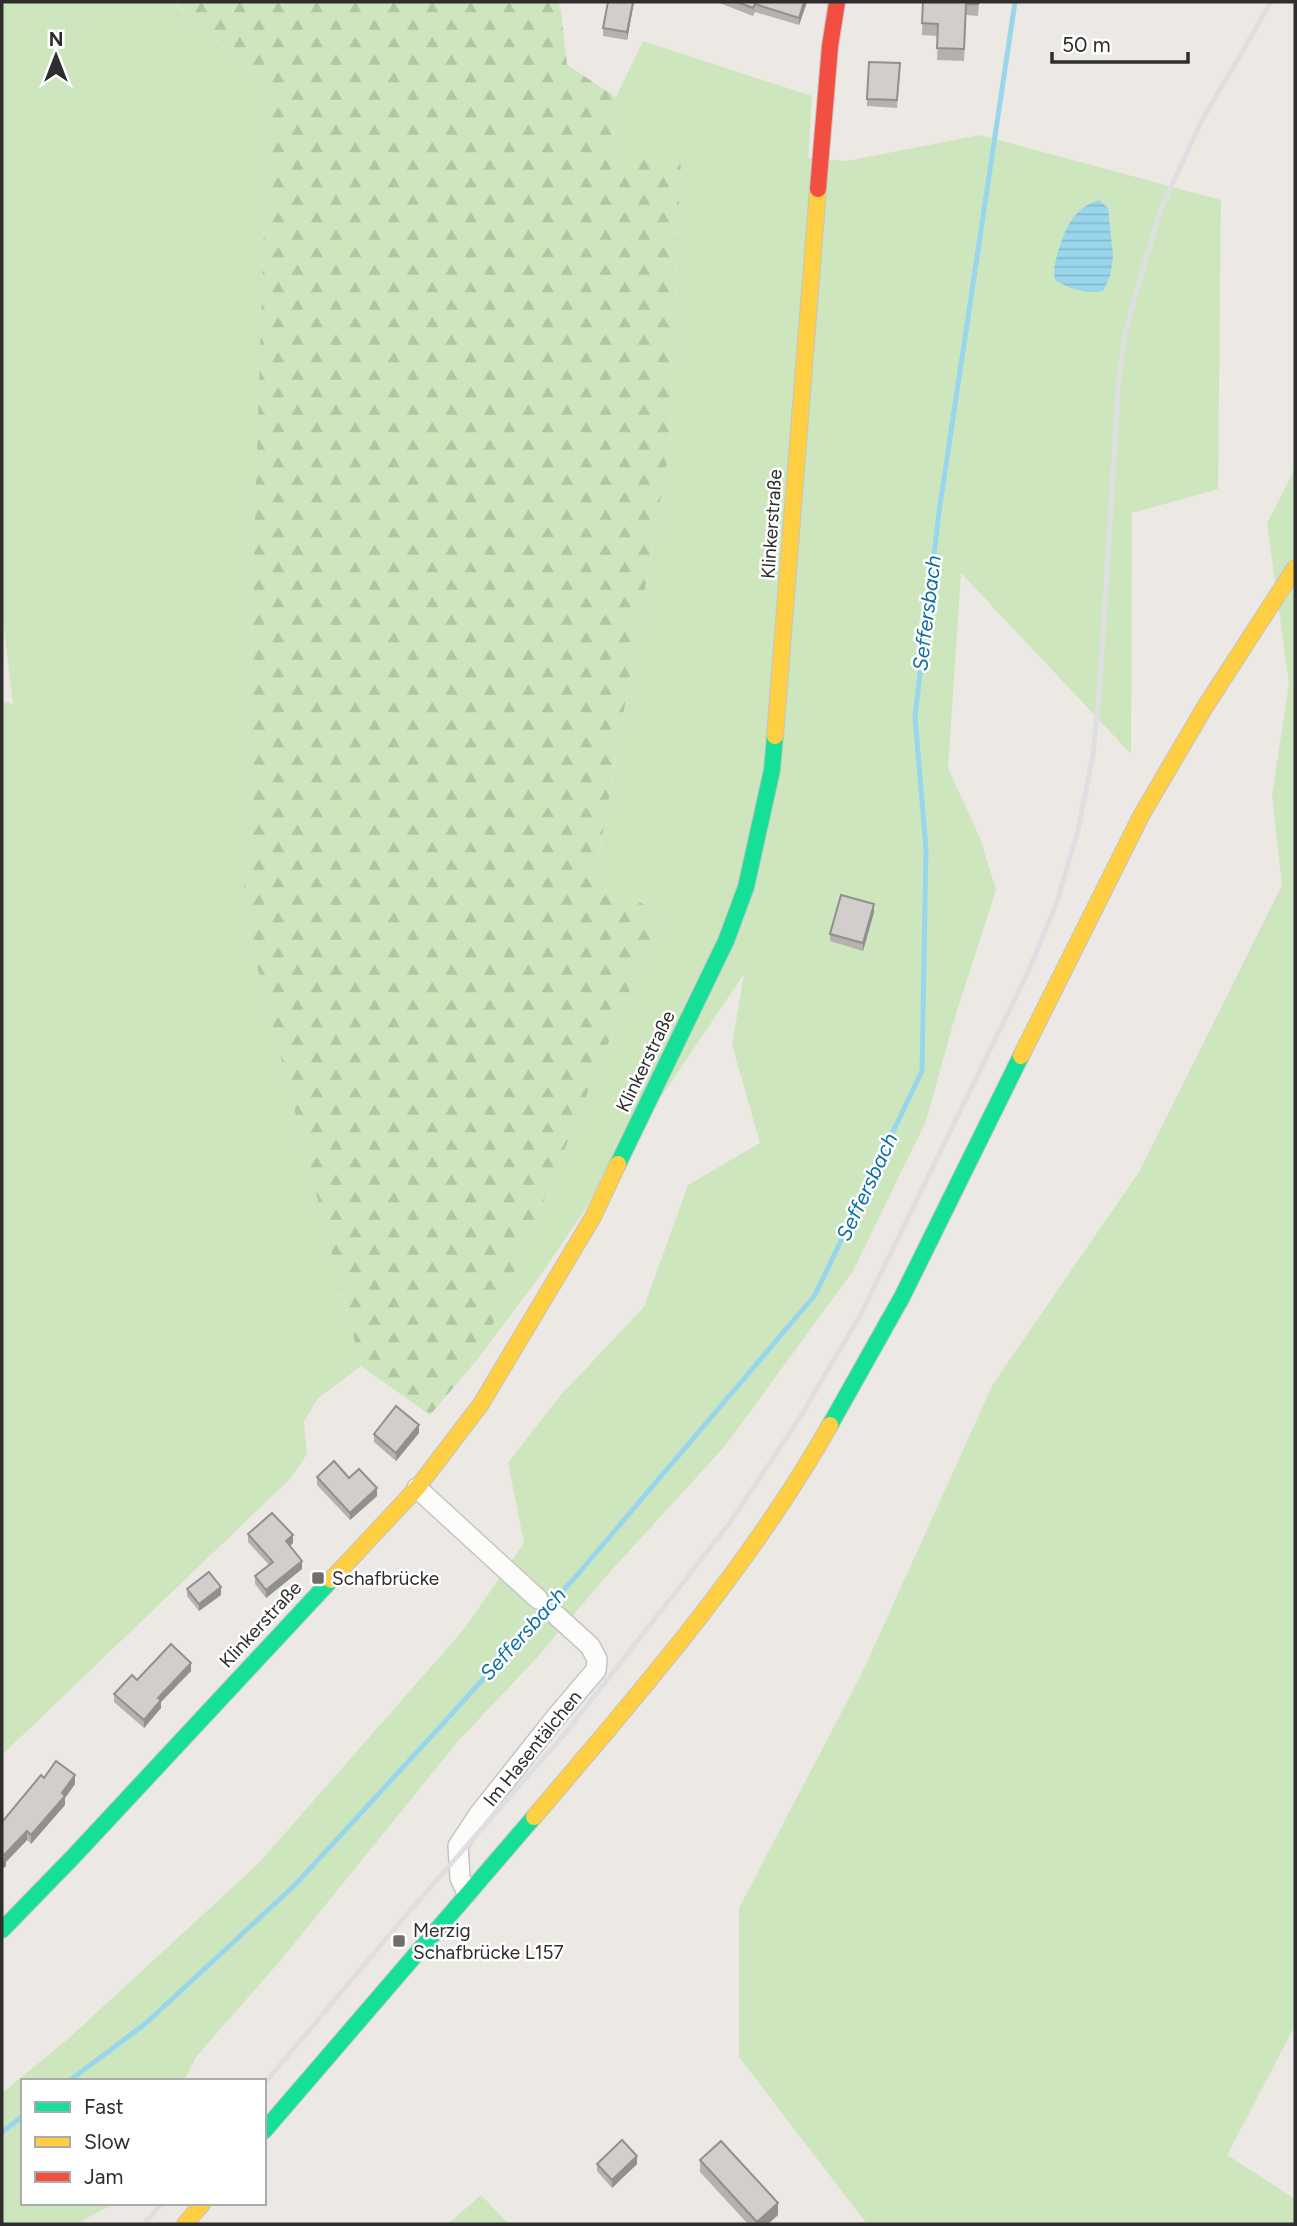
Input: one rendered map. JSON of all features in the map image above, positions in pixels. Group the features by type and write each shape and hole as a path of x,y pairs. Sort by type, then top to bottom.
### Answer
{"street":[{"name":"Klinkerstraße","path":"2,1930 417,1488 481,1404 593,1217 726,942 746,887 772,770 830,46 836,2"},
{"path":"266,2129 554,1794 687,1633 778,1508 827,1432 902,1297 1122,851 1153,794 1247,640 1295,568"},
{"path":"417,1488 538,1599"},
{"name":"Im Hasentälchen","path":"467,1894 460,1878 458,1846 478,1814 596,1670 597,1659 590,1646 557,1616"},
{"path":"185,2224 201,2205"}],"green space":[{"path":"2,2 173,2 268,89 243,912 361,1366 317,1399 304,1422 307,1454 291,1478 2,1755 2,701 13,704 2,614"},
{"path":"174,2 558,2 567,65 616,97 611,162 681,158 669,450 595,878 661,914 480,1356 430,1415 361,1366 243,912 268,89"},
{"path":"643,41 812,96 808,158 847,161 980,135 1221,200 1218,489 1132,513 1131,754 961,573 948,768 980,838 996,890 955,1017 926,1121 853,1271 725,1446 610,1572 533,1662 459,1740 281,1960 196,2057 185,2079 21,2079 21,2205 111,2205 76,2224 2,2224 2,2093 68,2039 258,1864 464,1629 524,1543 508,1463 559,1397 644,1307 688,1185 760,1143 732,1045 744,974 540,1276 480,1356 661,914 595,879 669,450 681,159 611,163 616,97"},
{"path":"1295,469 1295,2026 1227,2155 1295,2199 1295,2224 867,2224 739,2057 739,1908 862,1673 993,1384 1139,1172 1282,885 1272,795 1289,684 1267,523"},
{"path":"481,2195 509,2224 448,2224"}],"water":[{"path":"1099,200 1108,208 1113,256 1110,276 1103,291 1084,291 1055,280 1055,266 1071,220 1083,208"}],"building":[{"path":"608,2 633,2 627,32 603,28"},
{"path":"737,2 804,2 799,18 755,4 753,8"},
{"path":"923,2 979,2 966,4 964,49 937,48 938,24 922,23"},
{"path":"869,62 900,63 897,100 867,99"},
{"path":"841,895 874,904 863,943 830,934"},
{"path":"396,1406 419,1425 396,1453 374,1434"},
{"path":"334,1461 349,1478 359,1469 377,1488 350,1513 317,1477"},
{"path":"272,1513 293,1535 286,1541 302,1561 266,1590 255,1576 273,1562 248,1534"},
{"path":"209,1572 221,1587 199,1604 187,1589"},
{"path":"171,1644 191,1663 158,1698 161,1700 144,1720 114,1694 132,1675 137,1680"},
{"path":"56,1761 75,1775 62,1793 65,1796 31,1835 27,1831 2,1860 2,1822 41,1775 44,1778"},
{"path":"622,2140 637,2156 612,2180 597,2164"},
{"path":"721,2141 778,2203 757,2222 700,2160"}],"waterway":[{"name":"Seffersbach","path":"72,2079 145,2024 295,1885 578,1574 815,1295 922,1071 926,849 915,717 939,512 1015,2"},
{"name":"Seffersbach","path":"2,2132 21,2118"}],"railway":[{"path":"266,2082 401,1921 568,1730 731,1521 799,1419 861,1314 1029,970 1057,902 1078,830 1093,755 1119,376 1125,335 1161,209 1200,124 1271,2"},
{"path":"144,2224 160,2205"}],"traffic: fast":[{"path":"618,1164 726,941 746,887 772,770 775,736"},
{"path":"830,1425 902,1297 1021,1056"},
{"path":"2,1930 331,1580"},
{"path":"266,2129 534,1817"}],"traffic: slow":[{"path":"775,736 818,189"},
{"path":"1021,1056 1142,814 1205,707 1295,568"},
{"path":"331,1580 417,1488 481,1404 593,1217 618,1164"},
{"path":"534,1817 653,1676 729,1578 799,1477 830,1425"},
{"path":"185,2224 201,2205"}],"traffic: jam":[{"path":"818,189 830,46 837,2"}],"place":[{"name":"Schafbrücke","path":"318,1578"},
{"name":"Merzig Schafbrücke L157","path":"399,1941"}]}
